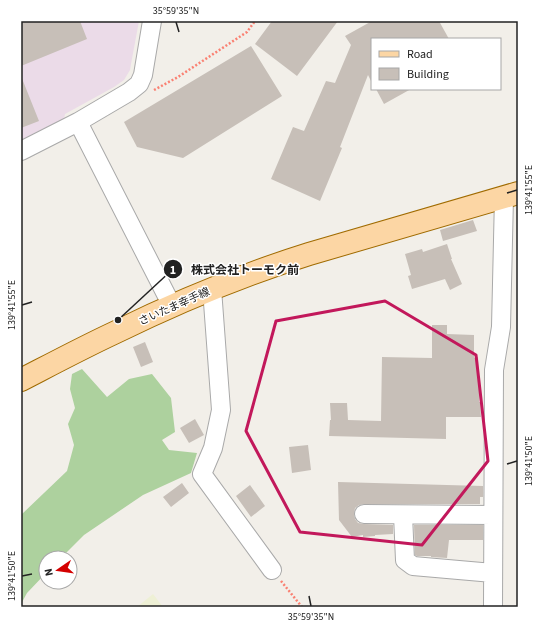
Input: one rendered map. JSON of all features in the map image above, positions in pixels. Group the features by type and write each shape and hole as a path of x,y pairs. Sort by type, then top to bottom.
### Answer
{"main road":[{"name":"さいたま幸手線","path":"21,380 113,333 172,306 277,264 511,195"}],"street":[{"path":"21,151 78,122 139,84 143,75 152,21"},
{"path":"78,122 172,306"},
{"path":"492,607 494,370 501,327 511,195"},
{"path":"212,289 221,410 213,448 202,474 272,570"},
{"path":"364,514 493,515"},
{"path":"403,515 405,560 413,566 493,573"}],"path":[{"path":"128,92 148,93 178,77 247,32 255,21"},
{"path":"272,570 302,607"}],"highlighted area":[{"path":"385,301 476,355 488,461 422,545 300,532 246,431 276,321"}],"shaded area":[{"path":"21,21 139,21 130,70 124,80 65,114 64,119 21,141"}],"green space":[{"path":"82,369 107,397 129,379 152,374 171,398 175,432 162,440 169,450 197,453 191,473 143,495 84,535 69,550 38,550 38,581 27,593 21,604 21,515 67,471 74,445 68,424 75,408 70,389 72,374"},
{"path":"153,594 163,607 137,607"}],"building":[{"path":"21,21 80,21 87,39 21,66"},
{"path":"272,21 338,21 297,76 255,44"},
{"path":"372,21 439,21 448,38 371,38 371,81 368,75 340,147 342,148 320,201 271,179 293,127 304,131 326,81 335,83 351,45 345,36"},
{"path":"251,46 282,96 183,158 137,147 124,122"},
{"path":"21,76 39,121 21,128"},
{"path":"377,90 409,90 384,104"},
{"path":"473,220 477,231 443,241 440,230"},
{"path":"447,244 451,259 462,284 450,290 445,279 412,289 408,276 411,275 405,254 422,249 423,252"},
{"path":"432,325 447,325 447,334 474,335 474,358 478,357 480,384 479,402 481,417 446,417 446,439 329,436 331,420 330,403 347,403 348,420 381,421 382,357 432,358"},
{"path":"145,342 153,362 141,367 133,347"},
{"path":"195,419 204,435 189,443 180,428"},
{"path":"308,445 311,470 292,473 289,447"},
{"path":"338,482 483,486 483,497 480,497 480,504 359,505 355,508 354,514 358,523 393,525 393,534 352,537 339,520"},
{"path":"182,483 189,493 171,507 163,497"},
{"path":"250,485 265,506 251,517 236,496"},
{"path":"414,525 483,525 483,540 449,540 447,558 417,556 415,555"}],"place":[{"name":"株式会社トーモク前","path":"118,320"}]}
